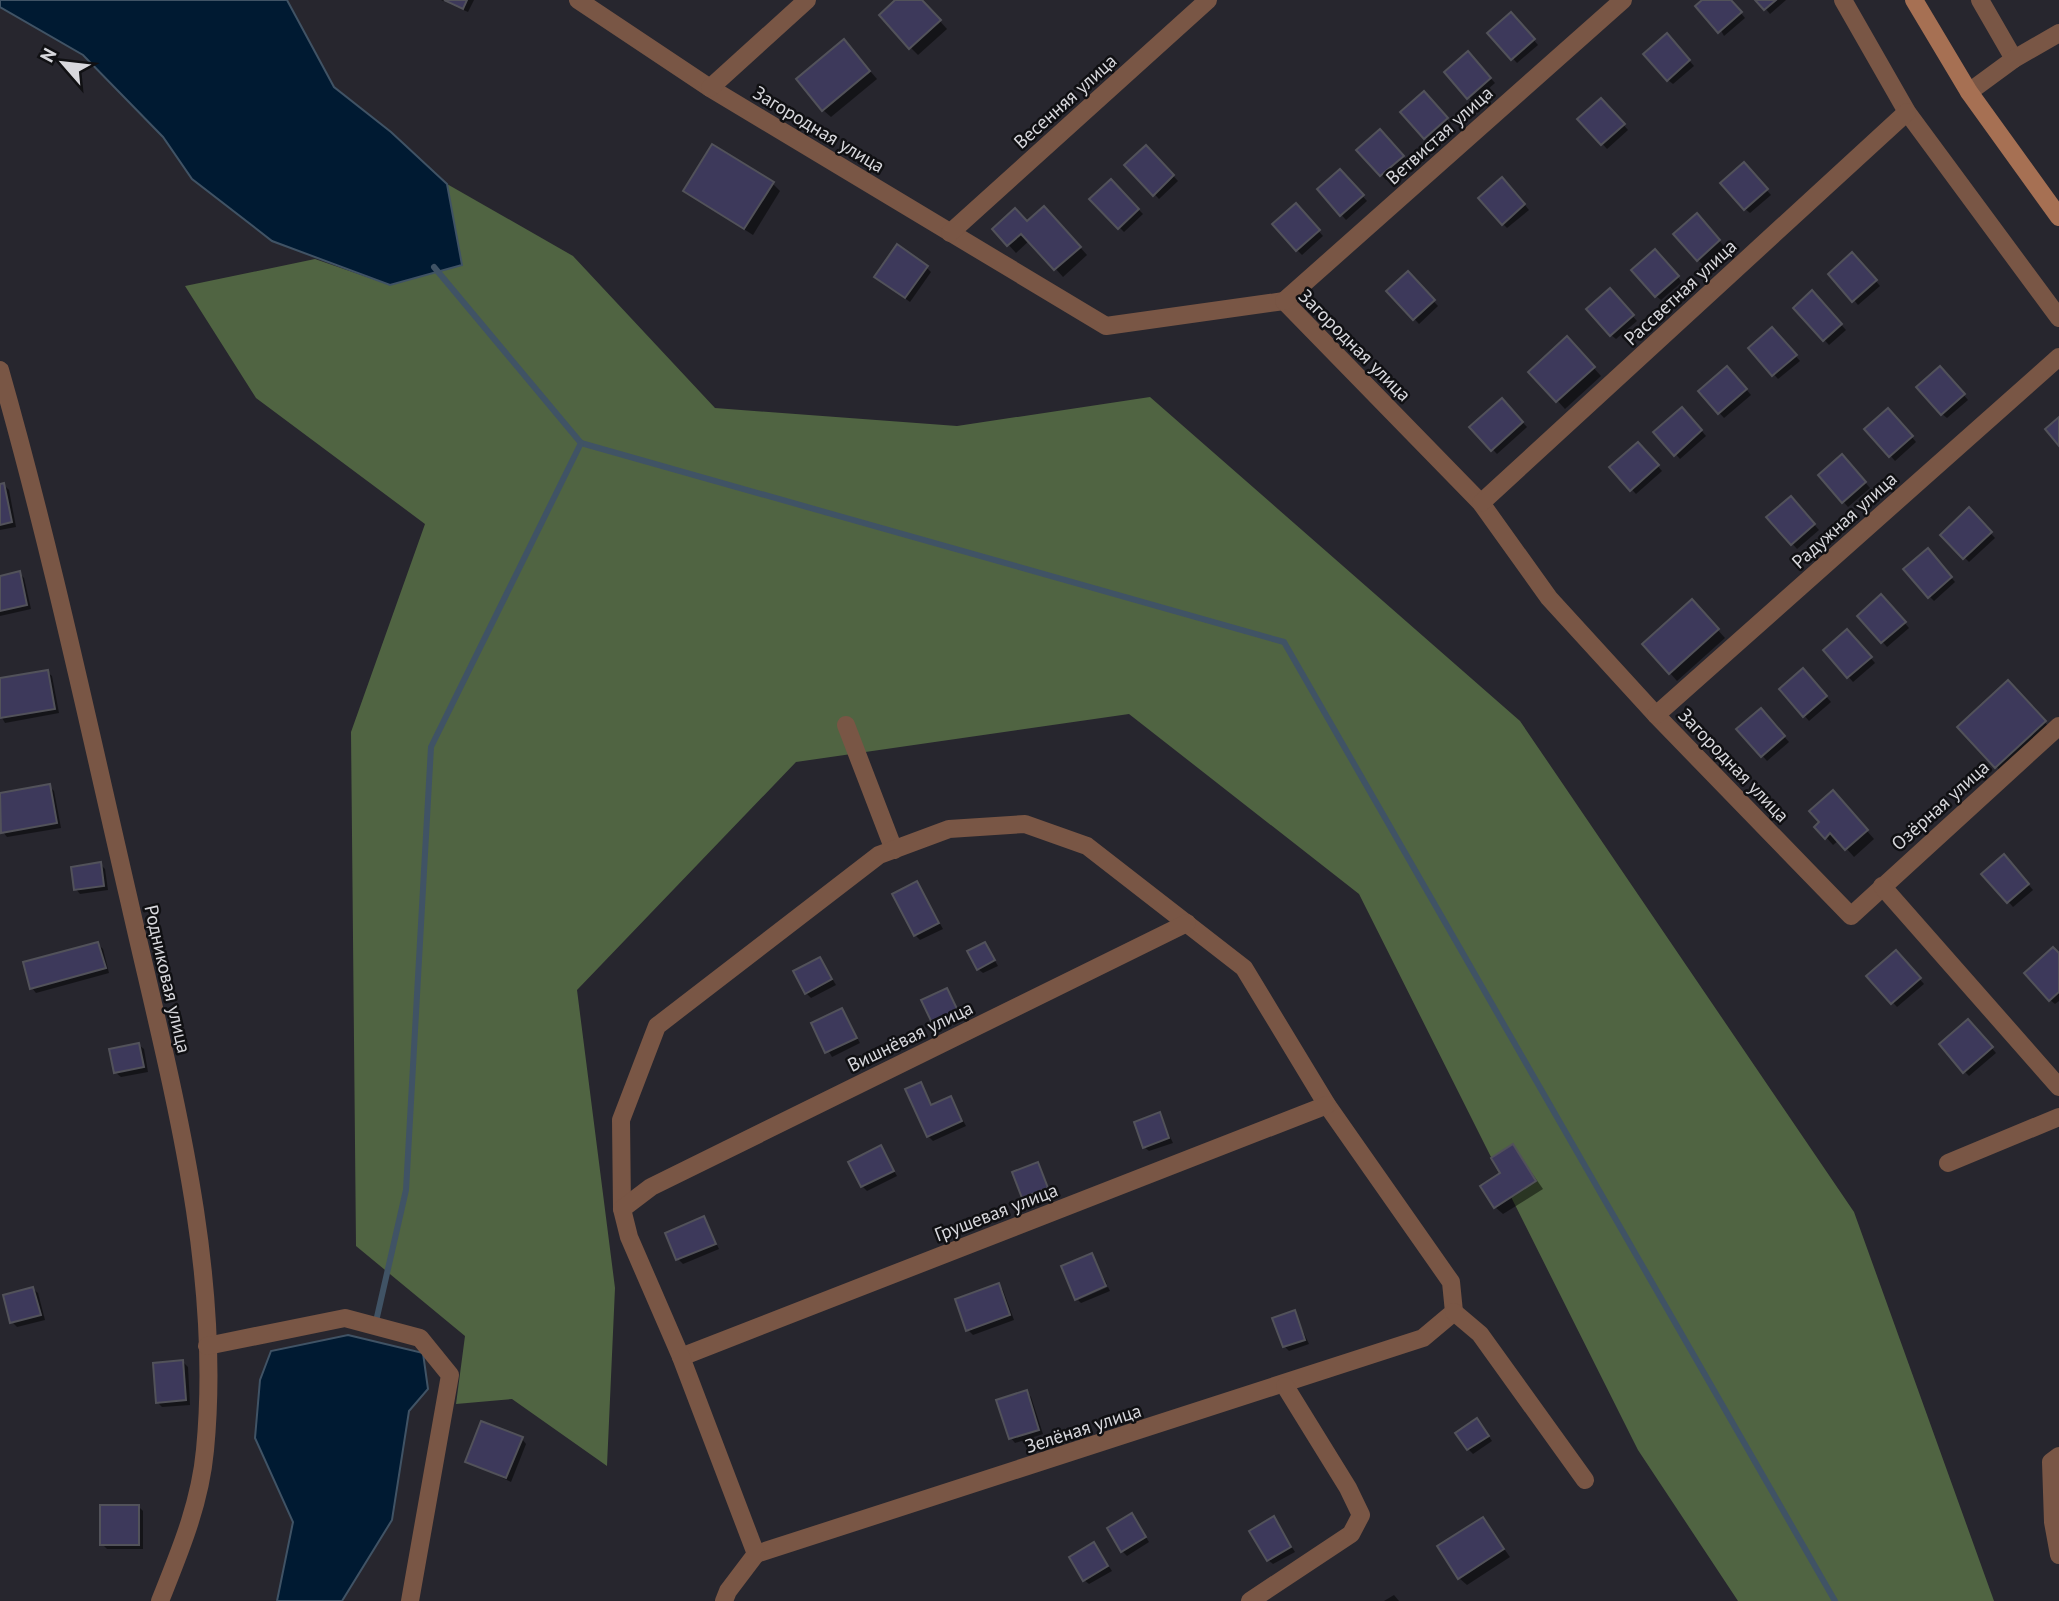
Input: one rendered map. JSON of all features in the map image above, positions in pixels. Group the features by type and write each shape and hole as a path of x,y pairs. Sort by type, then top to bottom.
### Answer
{"street":[{"name":"Загородная улица","path":"578,0 710,88 1106,326 1284,301 1481,503 1549,597 1656,715 1851,916"},
{"path":"710,88 807,0"},
{"name":"Весенняя улица","path":"950,233 1208,0"},
{"name":"Ветвистая улица","path":"1284,301 1623,0"},
{"path":"1843,0 1907,112 2059,318"},
{"path":"1914,0 1969,92 2059,217"},
{"path":"1980,0 2014,59"},
{"path":"1969,92 2014,59 2059,33"},
{"name":"Рассветная улица","path":"1481,503 1907,112"},
{"name":"Радужная улица","path":"1656,715 2059,358"},
{"name":"Родниковая улица","path":"0,370 41,519 197,1210 207,1346 206,1448 197,1504 160,1601"},
{"path":"846,725 894,850"},
{"name":"Озёрная улица","path":"1851,916 2059,726"},
{"path":"724,1601 728,1591 756,1554 681,1357 629,1237 622,1209 621,1120 657,1026 879,855 949,829 1025,824 1087,846 1244,968 1327,1105 1451,1282 1454,1312 1480,1334 1585,1480"},
{"path":"1882,886 2059,1087"},
{"name":"Вишнёвая улица","path":"622,1209 651,1186 1187,923"},
{"name":"Грушевая улица","path":"681,1357 1327,1105"},
{"path":"1948,1163 2059,1117"},
{"name":"Зелёная улица","path":"756,1554 1423,1338 1454,1312"},
{"path":"207,1346 345,1318 420,1338 450,1374 410,1601"},
{"path":"1250,1601 1351,1534 1361,1515 1348,1488 1284,1385"},
{"path":"2055,1459 2053,1522 2059,1555"}],"green space":[{"path":"447,184 573,256 715,408 957,426 1150,397 1520,721 1854,1212 1994,1601 1738,1601 1638,1450 1359,894 1129,714 796,762 577,990 615,1288 607,1466 512,1399 456,1404 465,1336 356,1246 351,732 425,524 256,398 185,286 315,259 390,285 462,265"}],"water":[{"path":"0,0 287,0 334,87 391,132 447,184 462,265 390,285 272,241 192,179 163,137 83,55 0,7"},
{"path":"348,1335 423,1353 428,1389 409,1411 392,1520 342,1601 277,1601 293,1522 255,1438 260,1380 271,1351"}],"building":[{"path":"444,0 467,0 463,9"},
{"path":"895,0 922,0 941,20 909,49 879,15"},
{"path":"1702,0 1731,0 1742,12 1718,33 1695,6"},
{"path":"1755,0 1776,0 1764,10"},
{"path":"1511,12 1535,39 1511,60 1487,33"},
{"path":"1667,33 1690,60 1667,81 1643,54"},
{"path":"844,39 870,71 822,111 796,79"},
{"path":"1468,51 1491,78 1467,99 1444,72"},
{"path":"1424,91 1448,118 1424,139 1400,112"},
{"path":"1601,98 1625,124 1601,145 1577,119"},
{"path":"1380,129 1404,156 1380,176 1356,150"},
{"path":"712,144 774,182 744,229 683,191"},
{"path":"1146,145 1174,175 1153,196 1124,165"},
{"path":"1744,162 1768,189 1744,210 1720,183"},
{"path":"1340,169 1364,195 1340,216 1317,189"},
{"path":"1502,177 1525,204 1502,225 1478,198"},
{"path":"1111,179 1139,209 1118,229 1089,199"},
{"path":"1296,203 1320,230 1296,251 1272,224"},
{"path":"1044,206 1081,247 1054,270 1021,234 1007,246 992,229 1015,208 1027,221"},
{"path":"1697,213 1720,240 1697,261 1673,234"},
{"path":"897,244 928,266 905,298 874,277"},
{"path":"1655,249 1679,276 1655,297 1631,270"},
{"path":"1852,252 1877,280 1852,302 1828,274"},
{"path":"1408,271 1435,300 1413,320 1386,291"},
{"path":"1610,288 1634,315 1610,336 1586,309"},
{"path":"1812,290 1842,324 1823,341 1793,308"},
{"path":"1772,327 1797,355 1772,376 1748,348"},
{"path":"1567,336 1595,367 1556,402 1528,372"},
{"path":"1727,366 1747,389 1718,414 1698,391"},
{"path":"1940,366 1965,394 1941,415 1916,387"},
{"path":"1502,398 1523,422 1491,451 1469,427"},
{"path":"1682,407 1702,430 1674,456 1653,432"},
{"path":"1888,408 1913,436 1889,457 1864,429"},
{"path":"2059,417 2059,446 2045,429"},
{"path":"1638,442 1659,465 1630,491 1609,467"},
{"path":"1842,454 1866,482 1842,503 1818,475"},
{"path":"4,483 12,522 0,525 0,484"},
{"path":"1791,496 1815,524 1791,545 1766,517"},
{"path":"1969,507 1992,532 1963,559 1940,535"},
{"path":"1928,548 1952,577 1928,598 1903,569"},
{"path":"20,571 27,605 0,611 0,576"},
{"path":"1881,594 1906,622 1881,643 1857,616"},
{"path":"1692,599 1719,629 1669,674 1642,644"},
{"path":"1847,629 1872,657 1847,678 1823,650"},
{"path":"1803,668 1827,696 1803,717 1779,689"},
{"path":"48,670 55,709 0,718 0,678"},
{"path":"2008,680 2046,721 1995,768 1957,727"},
{"path":"1761,708 1785,736 1761,757 1736,729"},
{"path":"50,784 57,823 1,833 0,793"},
{"path":"1833,790 1868,830 1845,850 1830,833 1825,839 1814,827 1819,822 1809,811"},
{"path":"2004,854 2029,884 2007,903 1981,874"},
{"path":"101,862 104,886 74,890 71,867"},
{"path":"917,881 939,923 914,936 892,894"},
{"path":"98,942 106,968 30,989 23,962"},
{"path":"985,942 995,960 977,970 967,951"},
{"path":"2053,947 2059,953 2059,992 2049,1001 2024,973"},
{"path":"1896,950 1921,978 1891,1004 1866,976"},
{"path":"820,957 832,979 805,994 793,971"},
{"path":"947,988 959,1013 933,1025 921,1000"},
{"path":"842,1008 857,1038 825,1053 811,1023"},
{"path":"1968,1019 1993,1047 1963,1073 1939,1044"},
{"path":"139,1043 144,1067 114,1073 109,1049"},
{"path":"921,1082 931,1105 951,1096 962,1121 927,1137 905,1089"},
{"path":"1160,1112 1169,1138 1143,1148 1134,1122"},
{"path":"1513,1144 1536,1181 1494,1208 1480,1186 1500,1173 1491,1158"},
{"path":"881,1145 894,1171 861,1187 848,1162"},
{"path":"1038,1162 1048,1188 1022,1198 1012,1172"},
{"path":"704,1216 716,1244 676,1260 665,1233"},
{"path":"1092,1253 1106,1286 1075,1300 1061,1266"},
{"path":"999,1283 1010,1315 966,1331 955,1299"},
{"path":"33,1287 41,1315 10,1323 3,1295"},
{"path":"1295,1310 1305,1340 1283,1347 1272,1318"},
{"path":"183,1360 186,1400 156,1403 153,1363"},
{"path":"1027,1390 1039,1430 1009,1439 996,1400"},
{"path":"1477,1418 1489,1436 1467,1450 1455,1433"},
{"path":"481,1421 523,1437 506,1478 465,1462"},
{"path":"100,1505 139,1505 139,1545 100,1545"},
{"path":"1132,1513 1146,1537 1121,1552 1107,1528"},
{"path":"1274,1516 1291,1547 1267,1561 1249,1531"},
{"path":"1483,1517 1504,1549 1458,1579 1437,1546"},
{"path":"1094,1542 1108,1566 1083,1581 1069,1557"}],"waterway":[{"path":"434,267 581,443 1284,642 1835,1601"},
{"path":"377,1317 406,1190 431,747 581,443"}]}
